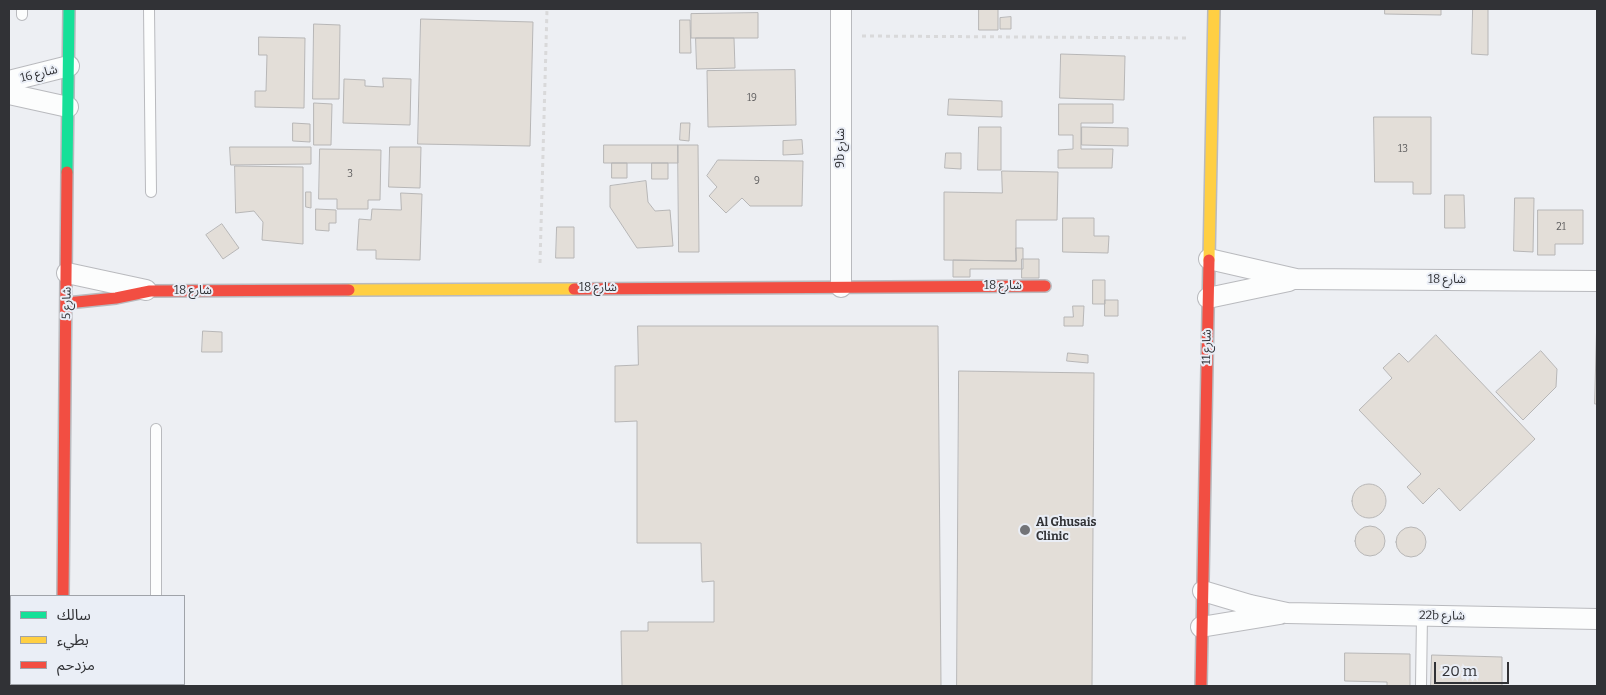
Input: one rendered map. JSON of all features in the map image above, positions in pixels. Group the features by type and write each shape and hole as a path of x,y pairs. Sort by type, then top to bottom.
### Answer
{"street":[{"name":"شارع 5","path":"63,595 68,273 68,9"},
{"name":"9b شارع","path":"841,9 841,287"},
{"name":"شارع 11","path":"1201,686 1214,9"},
{"name":"شارع 16","path":"9,81 69,66"},
{"name":"شارع 16","path":"9,94 68,107"},
{"name":"شارع 18","path":"1209,259 1296,279"},
{"name":"شارع 18","path":"68,273 150,291"},
{"name":"شارع 18","path":"1208,298 1296,279 1597,281"},
{"name":"شارع 18","path":"67,304 116,298 150,291 1045,286"},
{"name":"22b شارع","path":"1203,591 1250,605 1287,612 1597,619"},
{"name":"22b شارع","path":"1201,627 1243,622 1287,612"}],"lane":[{"path":"149,9 151,192"},
{"path":"156,429 156,595"},
{"path":"1421,686 1422,615"}],"path":[{"path":"539,289 547,9"},
{"path":"842,36 1212,38"}],"building":[{"path":"979,9 998,9 998,30 979,30"},
{"path":"1385,9 1441,9 1441,15 1385,14"},
{"path":"1473,9 1488,9 1488,55 1472,54"},
{"path":"758,13 758,38 691,38 691,14"},
{"path":"1011,17 1011,29 1000,29 1000,18"},
{"path":"421,19 533,22 530,146 418,144"},
{"path":"680,20 690,20 691,53 680,53"},
{"path":"314,24 340,25 339,99 313,99"},
{"path":"259,37 305,38 304,108 255,107 255,91 266,91 267,55 259,55"},
{"path":"696,38 734,38 735,68 697,69"},
{"path":"1061,54 1125,56 1124,100 1060,98"},
{"path":"795,70 796,125 708,127 707,71"},
{"path":"383,78 411,79 410,125 343,123 344,79 365,80 365,86 383,87"},
{"path":"949,99 1002,101 1002,117 948,115"},
{"path":"314,103 332,104 331,145 314,145"},
{"path":"1059,104 1113,104 1113,123 1081,123 1081,149 1113,149 1112,168 1058,168 1058,150 1073,149 1073,135 1059,135"},
{"path":"1374,117 1431,117 1431,194 1413,194 1413,182 1375,182"},
{"path":"293,123 310,124 310,142 293,141"},
{"path":"681,123 690,123 689,141 680,140"},
{"path":"979,127 1001,127 1001,170 978,170"},
{"path":"1082,127 1128,128 1128,146 1082,145"},
{"path":"802,140 803,154 783,155 783,141"},
{"path":"604,145 678,145 678,163 604,163"},
{"path":"678,145 698,145 699,252 679,252"},
{"path":"230,147 311,147 311,164 231,165"},
{"path":"390,147 421,147 420,188 389,187"},
{"path":"320,149 381,150 380,200 368,200 368,209 337,209 337,199 319,199"},
{"path":"946,153 961,153 961,169 945,168"},
{"path":"718,160 803,161 802,206 750,206 742,198 726,213 709,196 717,187 707,176"},
{"path":"612,163 627,163 627,178 612,178"},
{"path":"652,163 668,163 668,179 652,179"},
{"path":"235,166 303,167 303,244 262,240 263,222 254,211 236,213"},
{"path":"1002,171 1058,172 1057,220 1016,220 1016,261 944,260 944,192 1002,193"},
{"path":"646,181 648,202 655,211 670,210 673,246 637,248 610,207 610,186"},
{"path":"306,192 311,192 311,208 306,207"},
{"path":"401,193 422,194 420,260 376,259 376,250 357,250 359,219 371,220 372,209 401,210"},
{"path":"1445,195 1464,195 1465,228 1445,228"},
{"path":"1515,198 1534,198 1533,252 1514,251"},
{"path":"316,209 336,210 336,223 329,223 329,231 316,230"},
{"path":"1538,210 1583,210 1583,244 1555,244 1555,255 1538,255"},
{"path":"1063,218 1094,218 1094,236 1109,236 1108,253 1063,252"},
{"path":"222,224 239,248 223,259 206,235"},
{"path":"557,227 574,227 574,258 556,258"},
{"path":"1016,248 1023,248 1023,269 970,269 970,277 953,277 953,260 1016,261"},
{"path":"1022,259 1039,259 1039,278 1022,278"},
{"path":"1093,280 1105,280 1105,304 1093,304"},
{"path":"1105,300 1118,300 1118,316 1105,316"},
{"path":"1073,306 1084,306 1083,326 1064,326 1064,317 1073,317"},
{"path":"1597,314 1597,404 1595,404"},
{"path":"638,326 938,326 941,686 622,686 621,631 648,631 648,622 714,622 714,581 702,582 701,543 637,543 637,421 615,422 615,366 638,365"},
{"path":"203,331 222,332 222,352 202,352"},
{"path":"1436,335 1535,439 1460,511 1439,488 1423,504 1407,487 1421,474 1359,410 1392,378 1383,368 1399,353 1408,362"},
{"path":"1541,351 1557,369 1556,387 1523,420 1496,392"},
{"path":"1068,353 1088,355 1088,363 1067,361"},
{"name":"Al Ghusais Clinic","path":"959,371 1094,373 1092,686 957,686"},
{"path":"1369,484 1376,485 1381,489 1385,494 1385,508 1381,513 1376,517 1369,518 1362,517 1357,513 1353,508 1352,501 1353,494 1357,489 1362,485"},
{"path":"1370,526 1381,530 1385,541 1381,552 1370,556 1359,552 1355,541 1359,530"},
{"path":"1411,527 1422,531 1426,542 1422,553 1411,557 1400,553 1396,542 1400,531"},
{"path":"1345,653 1410,654 1410,686 1387,686 1387,682 1345,681"},
{"path":"1432,655 1502,657 1502,686 1431,686"}],"traffic: fast":[{"path":"67,172 69,9"}],"traffic: slow":[{"path":"1209,260 1214,9"},
{"path":"349,290 574,289"}],"traffic: jam":[{"path":"63,595 67,172"},
{"path":"1201,686 1209,260"},
{"path":"574,289 1045,286"},
{"path":"67,303 116,298 150,291 349,290"}],"place":[{"name":"Al Ghusais Clinic","path":"1025,530"}]}
